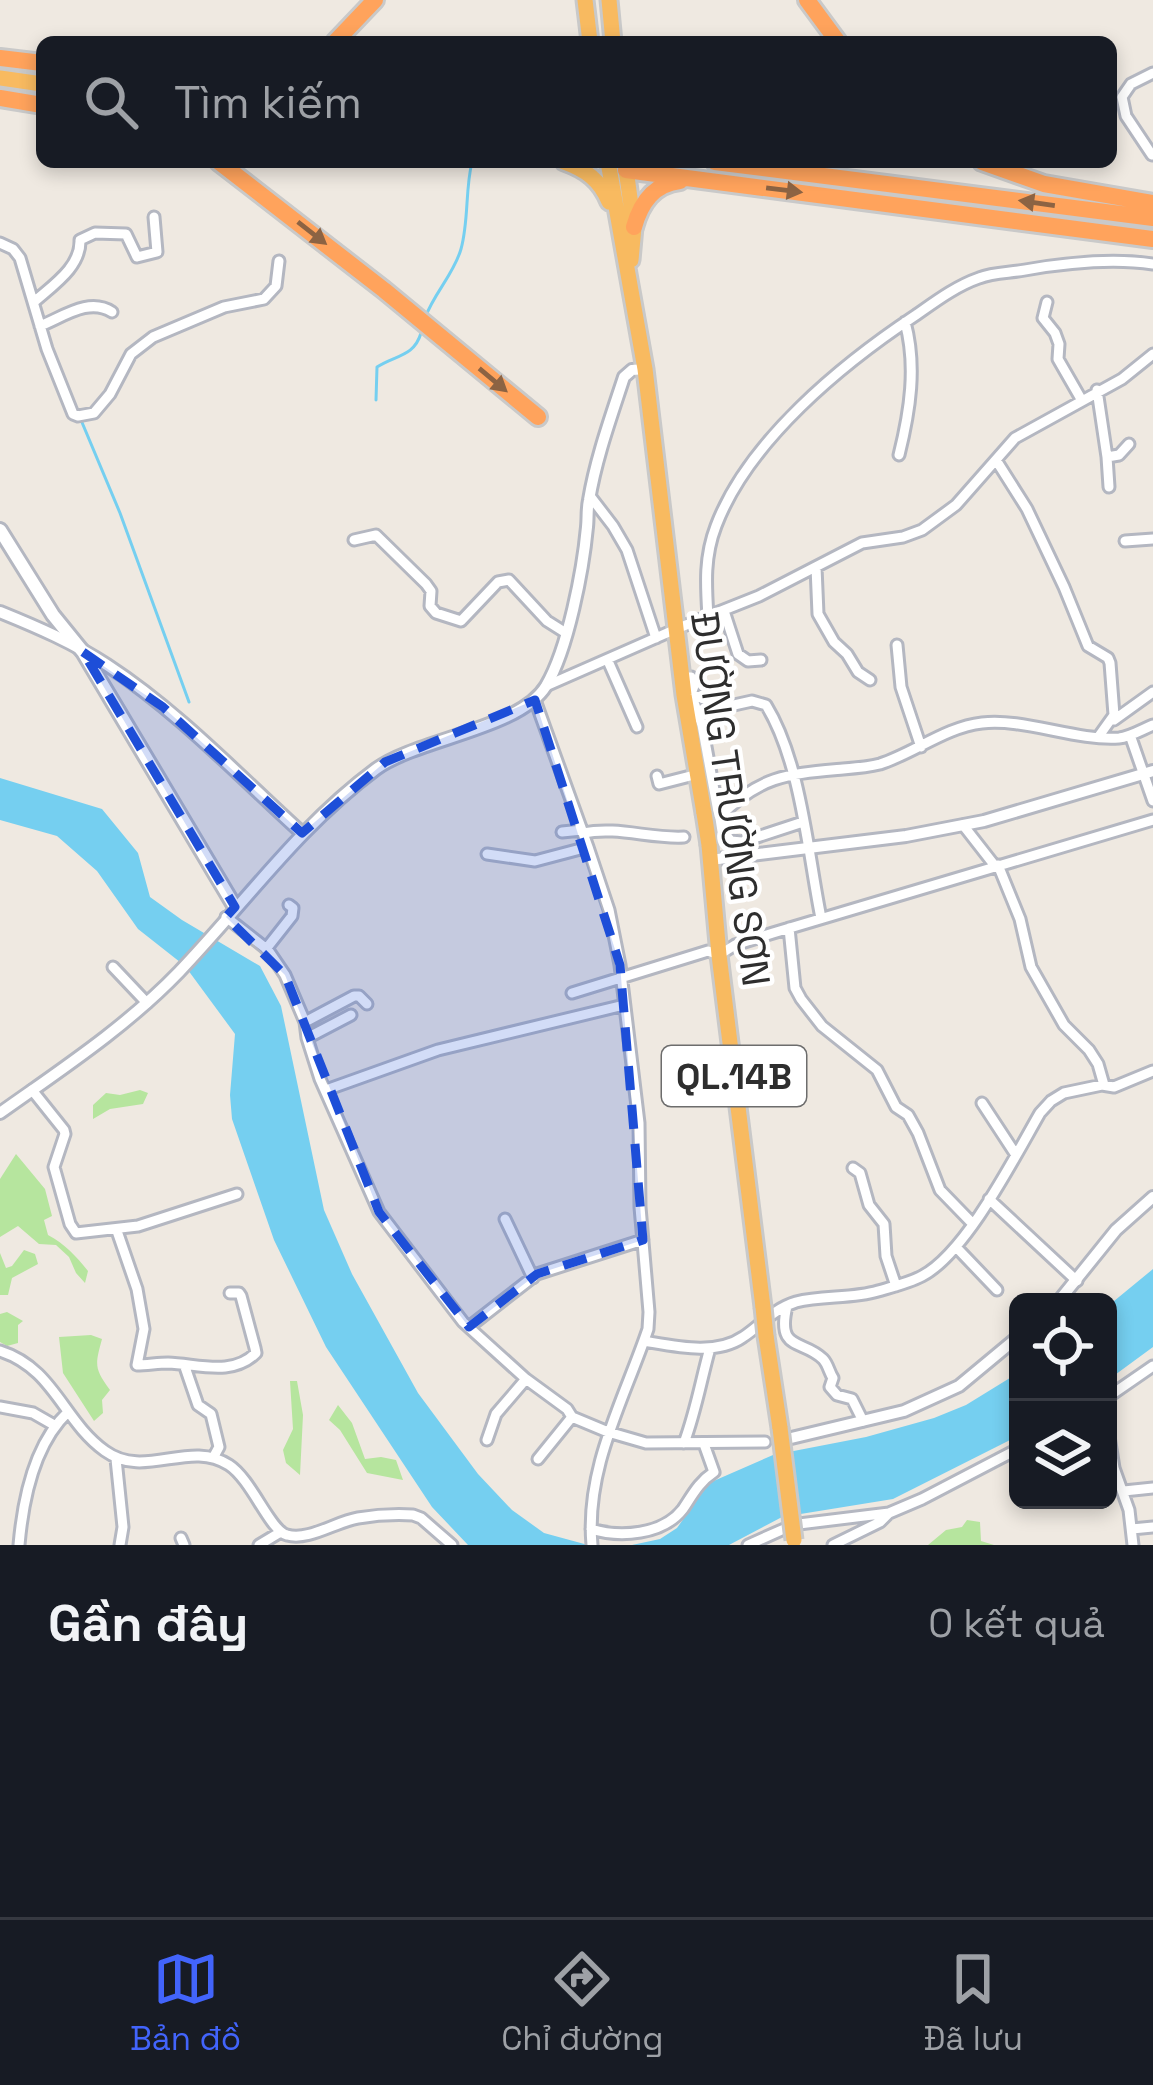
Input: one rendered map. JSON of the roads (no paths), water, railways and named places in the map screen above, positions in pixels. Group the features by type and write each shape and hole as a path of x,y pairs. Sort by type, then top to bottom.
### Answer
{"highway":[{"path":"341,36 375,0"},
{"path":"585,0 589,36"},
{"path":"609,0 612,36"},
{"path":"807,0 834,36"},
{"path":"0,58 36,62"},
{"path":"0,78 36,83"},
{"path":"0,98 36,104"},
{"path":"227,168 536,415"},
{"path":"576,168 592,176 605,191 626,227 662,184 724,183"},
{"name":"ĐƯỜNG TRƯỜNG SƠN","path":"617,168 682,677 698,774 712,815 710,853 719,955 793,1535"},
{"path":"635,168 1153,239"},
{"path":"759,168 1153,218"},
{"path":"999,168 1044,184 1153,203"}],"main road":[{"path":"0,530 82,652 228,916"}],"street":[{"path":"1153,74 1132,84 1123,97 1126,116 1153,156"},
{"path":"34,302 73,265 80,240 94,233 126,234 137,257 157,252 154,217"},
{"path":"0,243 17,254 40,326 78,416 94,413 131,354 153,337 224,307 264,299 276,286 279,260"},
{"path":"708,617 710,543 740,480 794,414 850,362 949,292 998,272 1055,264 1153,264"},
{"path":"1047,302 1043,318 1055,333 1058,359 1082,399"},
{"path":"40,326 83,307 104,306 112,312"},
{"path":"899,455 912,367 905,322"},
{"path":"546,686 724,611 862,543 922,530 956,505 1015,438 1122,379 1153,354"},
{"path":"0,1113 147,1003 342,794 385,762 496,721 535,700 546,686 566,633 590,496 624,377 632,370 645,369"},
{"path":"1097,390 1109,487"},
{"path":"1107,457 1119,455 1129,444"},
{"path":"996,460 1027,508 1088,646 1110,663 1114,715 1099,736"},
{"path":"590,496 627,550 656,638"},
{"path":"354,540 376,535 383,540 426,584 436,613 461,621 506,579 547,621 566,633"},
{"path":"1125,542 1153,539"},
{"path":"816,568 818,614 834,642 870,680"},
{"path":"724,611 738,654 748,661 761,660"},
{"path":"0,612 41,628 107,665 163,707 303,834"},
{"path":"897,645 902,687 921,747"},
{"path":"608,661 637,727"},
{"path":"682,677 691,676 694,686 691,694 702,725 712,815 720,828 731,841 742,842 803,822"},
{"path":"1109,723 1153,692"},
{"path":"691,694 725,707 752,701 766,705 792,773 821,918"},
{"path":"535,700 609,910 639,1123 650,1312 590,1500 592,1537 661,1527 671,1521 699,1483 714,1472 704,1444"},
{"path":"712,815 763,783 792,773 875,766 981,723 1123,738 1153,724"},
{"path":"1130,735 1149,772 1153,801"},
{"path":"710,853 906,836 963,825 1149,772"},
{"path":"657,776 659,784 698,774"},
{"path":"629,814 631,832"},
{"path":"572,993 712,950 719,955 735,945 821,918 1153,820"},
{"path":"963,825 996,866 1019,919 1031,967 1064,1025 1098,1064 1104,1085"},
{"path":"562,832 684,837"},
{"path":"487,854 535,861 589,847"},
{"path":"266,949 292,916 289,905"},
{"path":"228,916 266,949 285,975 326,1090 379,1212 469,1327 572,1417 608,1432 646,1443 765,1442"},
{"path":"789,928 795,988 801,999 822,1026 877,1070 896,1107 908,1115 918,1133 940,1190 972,1222"},
{"path":"113,968 147,1003"},
{"path":"305,1022 354,996 367,1004"},
{"path":"326,1090 439,1050 624,1005"},
{"path":"307,1038 351,1015"},
{"path":"644,1341 724,1346 794,1303 872,1293 925,1275 956,1246 1051,1101 1064,1093 1114,1087 1153,1071"},
{"path":"32,1090 65,1134 54,1167 76,1233 117,1231 237,1194"},
{"path":"982,1103 1016,1155"},
{"path":"853,1168 860,1173 869,1204 884,1224 886,1256 896,1286"},
{"path":"1066,1293 1116,1230 1153,1197"},
{"path":"989,1199 1077,1281"},
{"path":"506,1219 532,1278"},
{"path":"117,1231 137,1289 144,1328 137,1365 244,1364 256,1354 241,1293"},
{"path":"469,1327 532,1278 643,1240"},
{"path":"956,1246 997,1290"},
{"path":"788,1306 784,1318 793,1344 822,1358 833,1378 830,1387 837,1395 852,1399 863,1421"},
{"path":"144,1328 162,1328"},
{"path":"783,1434 904,1411 959,1386 1009,1344"},
{"path":"684,1443 698,1407 710,1348"},
{"path":"0,1351 21,1358 58,1394 87,1436 116,1459 140,1462 188,1456 213,1458 232,1467 247,1481 279,1533 290,1537 358,1518 413,1515 422,1517 452,1545"},
{"path":"1117,1391 1153,1366"},
{"path":"185,1367 198,1406 211,1414 219,1447 213,1458"},
{"path":"487,1440 496,1414 526,1379"},
{"path":"0,1407 33,1414 54,1425"},
{"path":"19,1545 33,1473 54,1425 68,1412"},
{"path":"538,1459 572,1417"},
{"path":"833,1545 1009,1454"},
{"path":"116,1459 123,1527 120,1545"},
{"path":"1117,1475 1132,1529 1130,1544"},
{"path":"1124,1491 1153,1488"},
{"path":"748,1545 793,1535 827,1519 890,1513"},
{"path":"6,1521 22,1520"},
{"path":"1132,1529 1153,1527"},
{"path":"324,1529 328,1545"},
{"path":"865,1530 870,1545"},
{"path":"259,1545 279,1533"}],"water":[{"path":"0,778 102,809 138,853 150,897 260,966 281,1006 324,1210 352,1274 418,1393 478,1474 512,1510 544,1533 588,1545 468,1545 432,1507 326,1347 274,1240 232,1119 235,1034 185,966 138,929 97,871 57,836 0,820"},
{"path":"1153,1269 1153,1347 1117,1373 1117,1299"},
{"path":"1009,1379 1009,1441 893,1499 782,1517 729,1545 632,1545 660,1539 677,1528 709,1483 773,1455 866,1437 966,1405"}],"waterway":[{"path":"425,318 461,249 471,168"},
{"path":"376,400 377,367 409,351 421,333"},
{"path":"81,420 189,702"}]}
